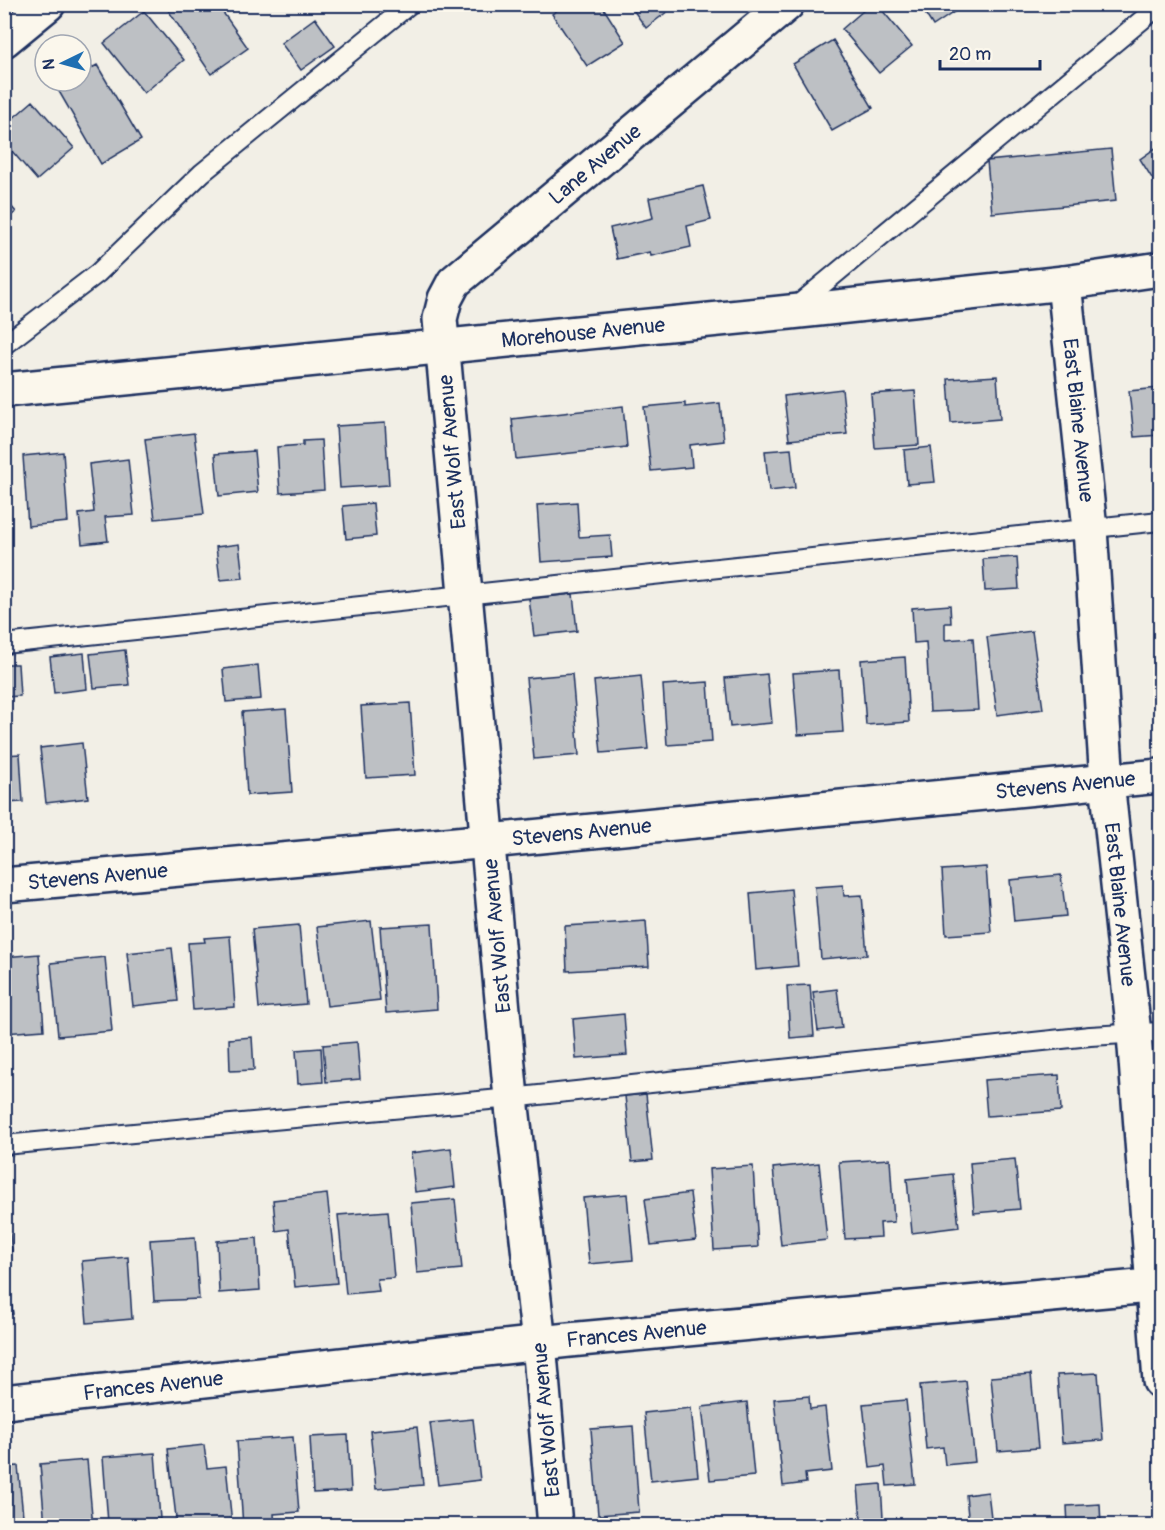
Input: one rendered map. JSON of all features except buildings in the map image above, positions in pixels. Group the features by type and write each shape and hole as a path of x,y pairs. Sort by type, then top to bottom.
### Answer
{"street":[{"name":"Lane Avenue","path":"442,346 440,319 445,299 454,282 787,4"},
{"name":"Morehouse Avenue","path":"4,390 790,312 1064,283 1161,269"},
{"name":"East Blaine Avenue","path":"1064,283 1090,529 1107,781 1147,1033 1161,1381"},
{"name":"East Wolf Avenue","path":"442,346 511,1098 539,1343 555,1526"},
{"name":"Stevens Avenue","path":"4,885 1161,776"},
{"name":"Frances Avenue","path":"4,1402 539,1343 1156,1285"}],"lane":[{"path":"4,345 98,273 202,173 410,4"},
{"path":"790,312 1161,5"},
{"path":"4,644 1161,521"},
{"path":"4,1145 511,1098 1090,1036 1147,1033"}]}
